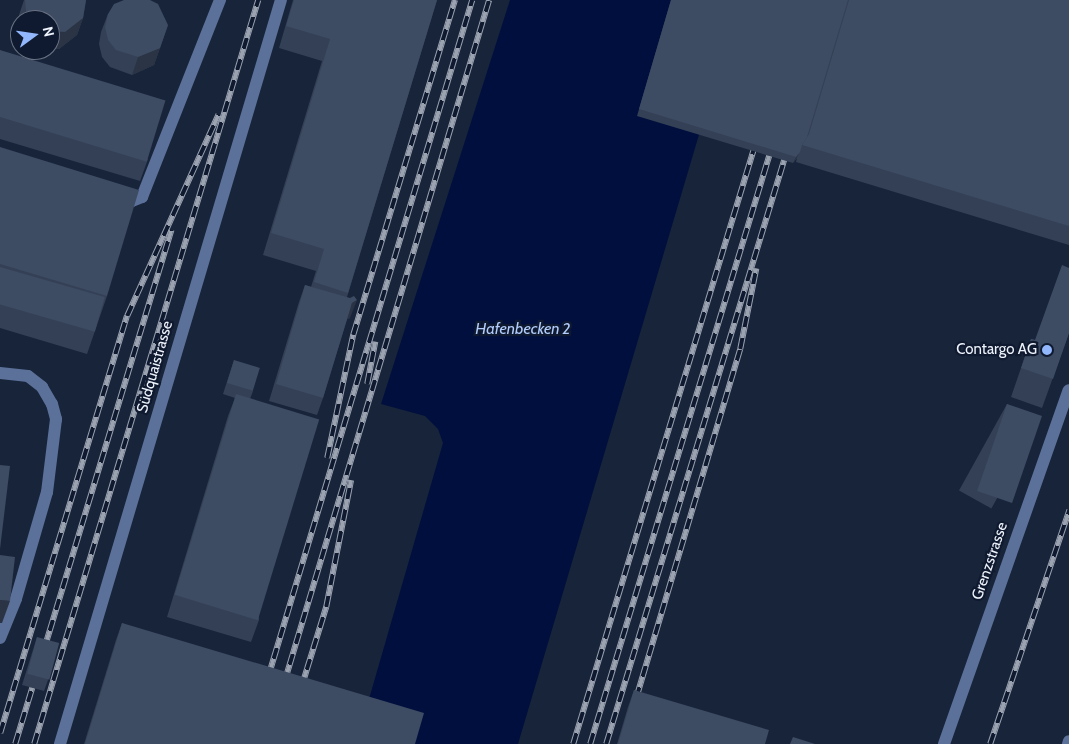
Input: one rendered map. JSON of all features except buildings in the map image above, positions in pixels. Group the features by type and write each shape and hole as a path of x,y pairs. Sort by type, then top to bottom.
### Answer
{"street":[{"path":"107,197 132,202 142,197 220,0"},
{"name":"Südquaistrasse","path":"60,744 281,0"},
{"path":"0,373 28,376 42,386 52,404 56,419 47,492 16,599 0,638"},
{"name":"Grenzstrasse","path":"944,744 1069,390"}],"water":[{"name":"Hafenbecken 2","path":"510,0 739,0 518,744 356,744 443,443 438,429 425,416 381,404"}],"railway":[{"path":"34,744 258,0"},
{"path":"327,458 353,335 455,0"},
{"path":"267,680 472,0"},
{"path":"283,686 489,0"},
{"path":"0,733 127,316 218,115"},
{"path":"573,744 753,151"},
{"path":"590,744 769,156"},
{"path":"606,744 784,160"},
{"path":"43,652 171,230"},
{"path":"636,698 740,349 756,269"},
{"path":"367,384 375,342"},
{"path":"300,691 326,607 351,480"},
{"path":"990,744 1069,510"},
{"path":"15,744 32,688"}],"place":[{"name":"Contargo AG","path":"1047,350"}]}
